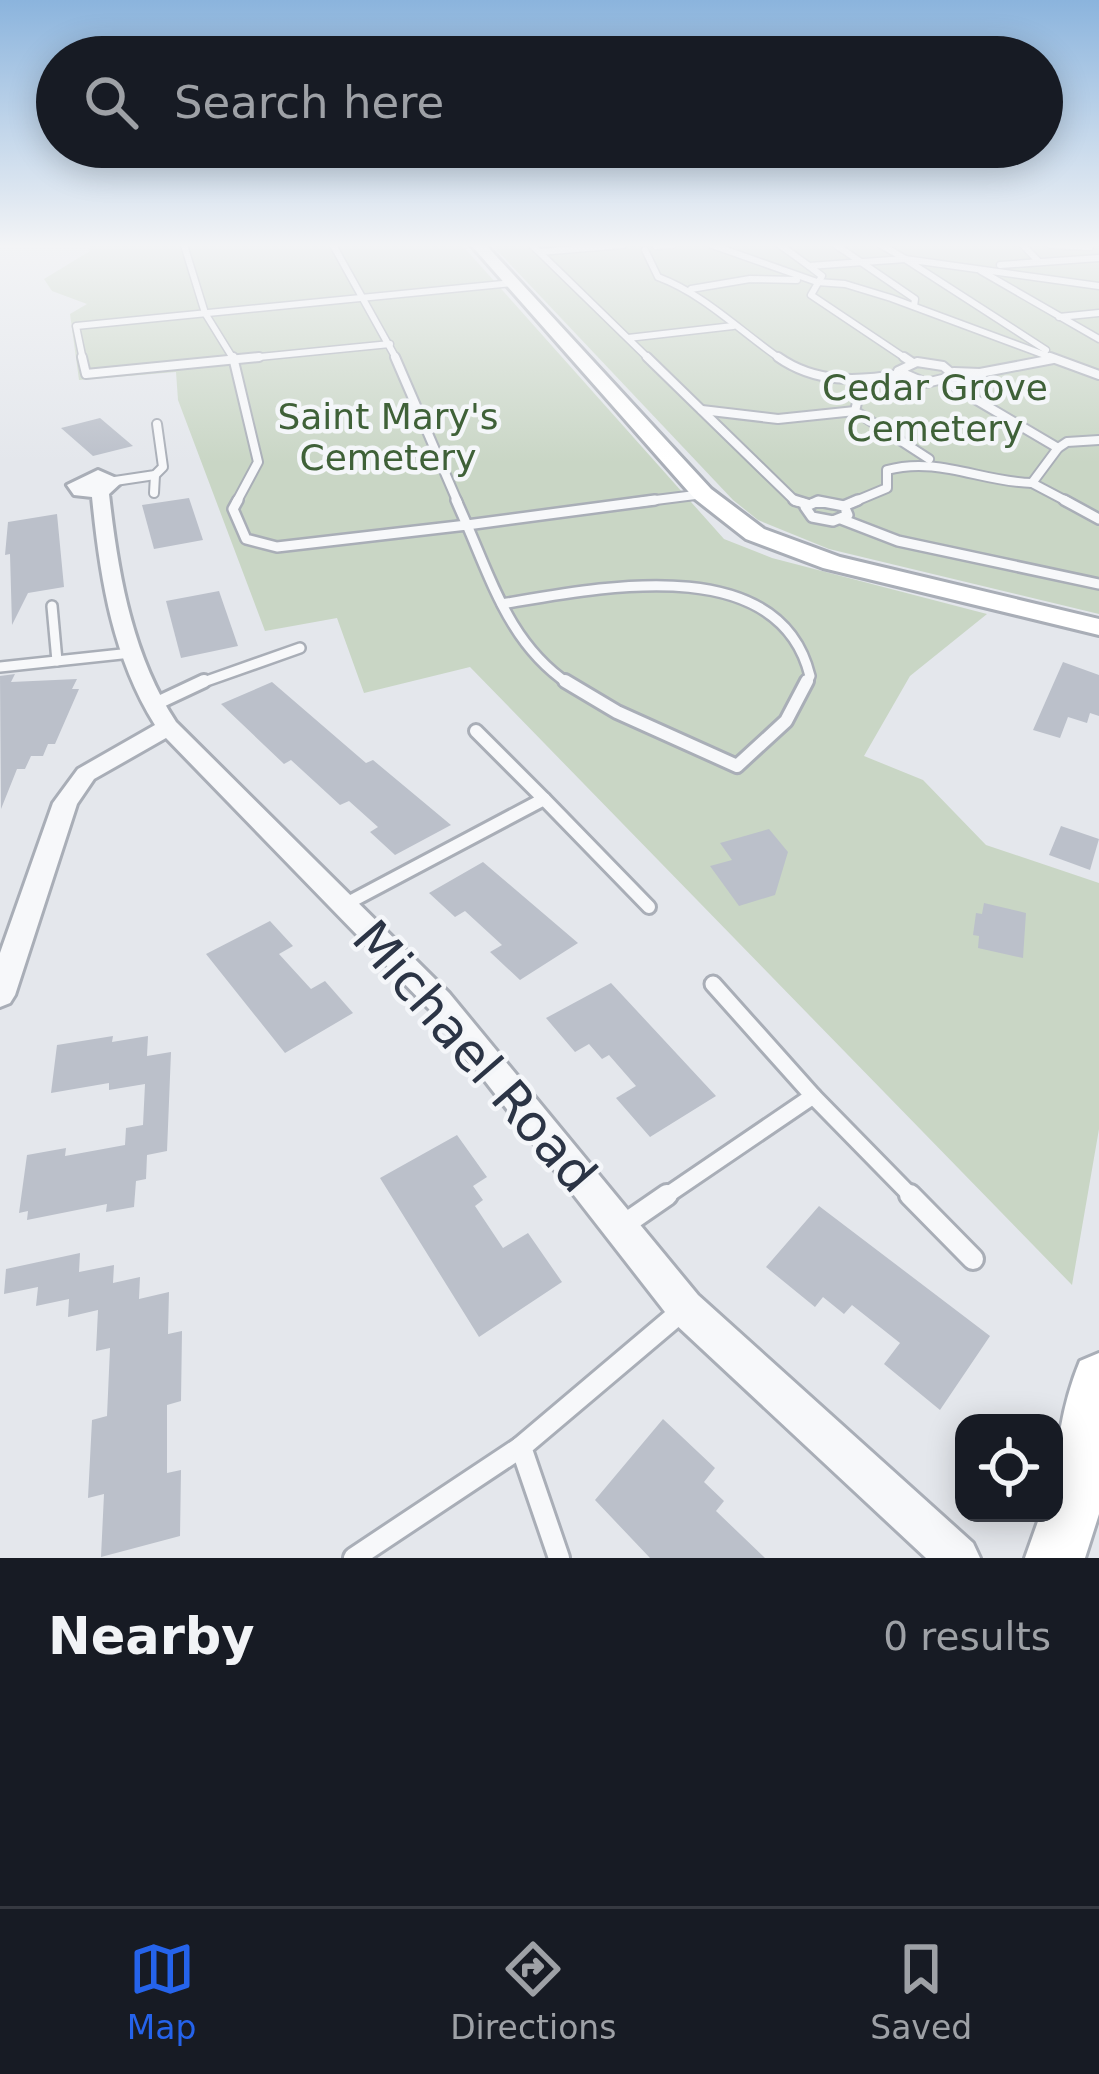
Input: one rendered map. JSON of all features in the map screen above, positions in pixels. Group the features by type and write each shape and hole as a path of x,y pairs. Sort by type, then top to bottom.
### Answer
{"main road":[{"path":"544,318 703,494 754,534 793,550 1099,627"},
{"path":"1055,1558 1074,1502 1099,1381"}],"street":[{"name":"Michael Road","path":"108,487 130,652 160,716 439,1001 686,1308 958,1558"},
{"path":"0,995 65,803 86,774 160,716"}],"lane":[{"path":"158,318 76,326 86,374 389,344"},
{"path":"208,318 235,359 258,462 233,509 246,539 277,547 703,494"},
{"path":"374,318 502,604 518,636 542,664 737,766 786,721 810,676 800,642 774,618 694,586 637,584 502,604"},
{"path":"607,318 795,501 825,500 844,506 849,512 841,519"},
{"path":"724,318 797,370 856,382 900,374 922,382 946,382 1058,448"},
{"path":"842,318 913,363"},
{"path":"943,318 1099,375"},
{"path":"994,318 1056,359"},
{"path":"1061,318 1097,337"},
{"path":"628,338 733,326"},
{"path":"900,374 899,368 913,363 980,373 1056,359"},
{"path":"946,382 954,372"},
{"path":"855,411 860,390 856,382"},
{"path":"702,410 752,422 804,421 855,411 930,460 1002,484 1032,482 1097,521"},
{"path":"727,434 752,422"},
{"path":"108,487 155,475 163,466 158,424"},
{"path":"1032,482 1066,442 1099,440"},
{"path":"844,506 887,488 887,470 930,460"},
{"path":"154,493 155,475"},
{"path":"807,504 805,510 812,517 841,519 898,541 1099,584"},
{"path":"52,606 57,661"},
{"path":"160,716 208,679 300,648"},
{"path":"0,668 130,652"},
{"path":"476,731 649,907"},
{"path":"344,905 544,799"},
{"path":"713,984 813,1096 973,1259"},
{"path":"620,1227 813,1096"},
{"path":"353,1558 521,1447 686,1308"},
{"path":"521,1447 559,1558"}],"green space":[{"name":"Saint Mary's Cemetery","path":"71,318 527,318 724,539 772,558 987,614 910,676 864,756 923,780 986,845 1099,883 1099,1129 1072,1285 470,667 364,693 337,618 265,631 178,400 176,372 79,380"},
{"name":"Cedar Grove Cemetery","path":"561,318 1099,318 1099,614 829,549 758,520 733,500"}],"building":[{"path":"100,418 133,446 93,456 61,428"},
{"path":"189,498 203,540 154,549 142,505"},
{"path":"57,514 64,587 28,593 12,625 10,554 5,555 8,522"},
{"path":"219,591 238,646 181,658 166,601"},
{"path":"1063,662 1099,675 1099,716 1090,713 1087,723 1068,717 1060,738 1033,730"},
{"path":"15,674 11,682 77,679 72,689 79,689 55,744 48,744 43,756 31,756 25,769 17,769 1,809 0,676"},
{"path":"272,682 366,763 373,760 451,825 395,855 370,832 378,827 349,801 340,805 291,760 284,764 221,704"},
{"path":"1061,826 1099,839 1090,870 1049,855"},
{"path":"769,829 788,852 775,895 739,906 710,866 732,860 720,843"},
{"path":"483,862 578,943 520,980 490,952 502,945 465,911 455,917 429,893"},
{"path":"984,903 1026,913 1023,958 978,948 979,936 973,935 976,913 982,914"},
{"path":"270,921 293,946 279,954 311,989 325,981 353,1013 285,1053 206,954"},
{"path":"611,983 716,1096 650,1137 616,1098 636,1086 609,1055 602,1059 589,1044 575,1052 546,1018"},
{"path":"113,1036 112,1042 148,1036 147,1056 171,1052 167,1151 147,1155 146,1179 136,1181 134,1207 106,1212 107,1204 27,1220 28,1211 19,1213 27,1155 66,1148 65,1156 125,1145 126,1128 143,1125 145,1084 109,1090 109,1083 51,1093 57,1045"},
{"path":"457,1135 487,1177 473,1186 483,1200 475,1206 503,1248 528,1233 562,1282 479,1337 380,1178"},
{"path":"819,1206 990,1336 940,1410 884,1364 900,1343 852,1305 844,1314 823,1297 815,1307 766,1267"},
{"path":"80,1253 79,1272 114,1265 113,1283 140,1277 139,1299 169,1292 168,1334 182,1331 181,1401 167,1405 167,1473 181,1470 180,1536 101,1557 104,1494 88,1498 92,1420 107,1416 110,1348 96,1351 98,1310 68,1317 69,1299 36,1306 38,1287 4,1294 6,1269"},
{"path":"663,1419 715,1468 704,1482 724,1501 716,1511 765,1558 650,1558 595,1500"}]}
